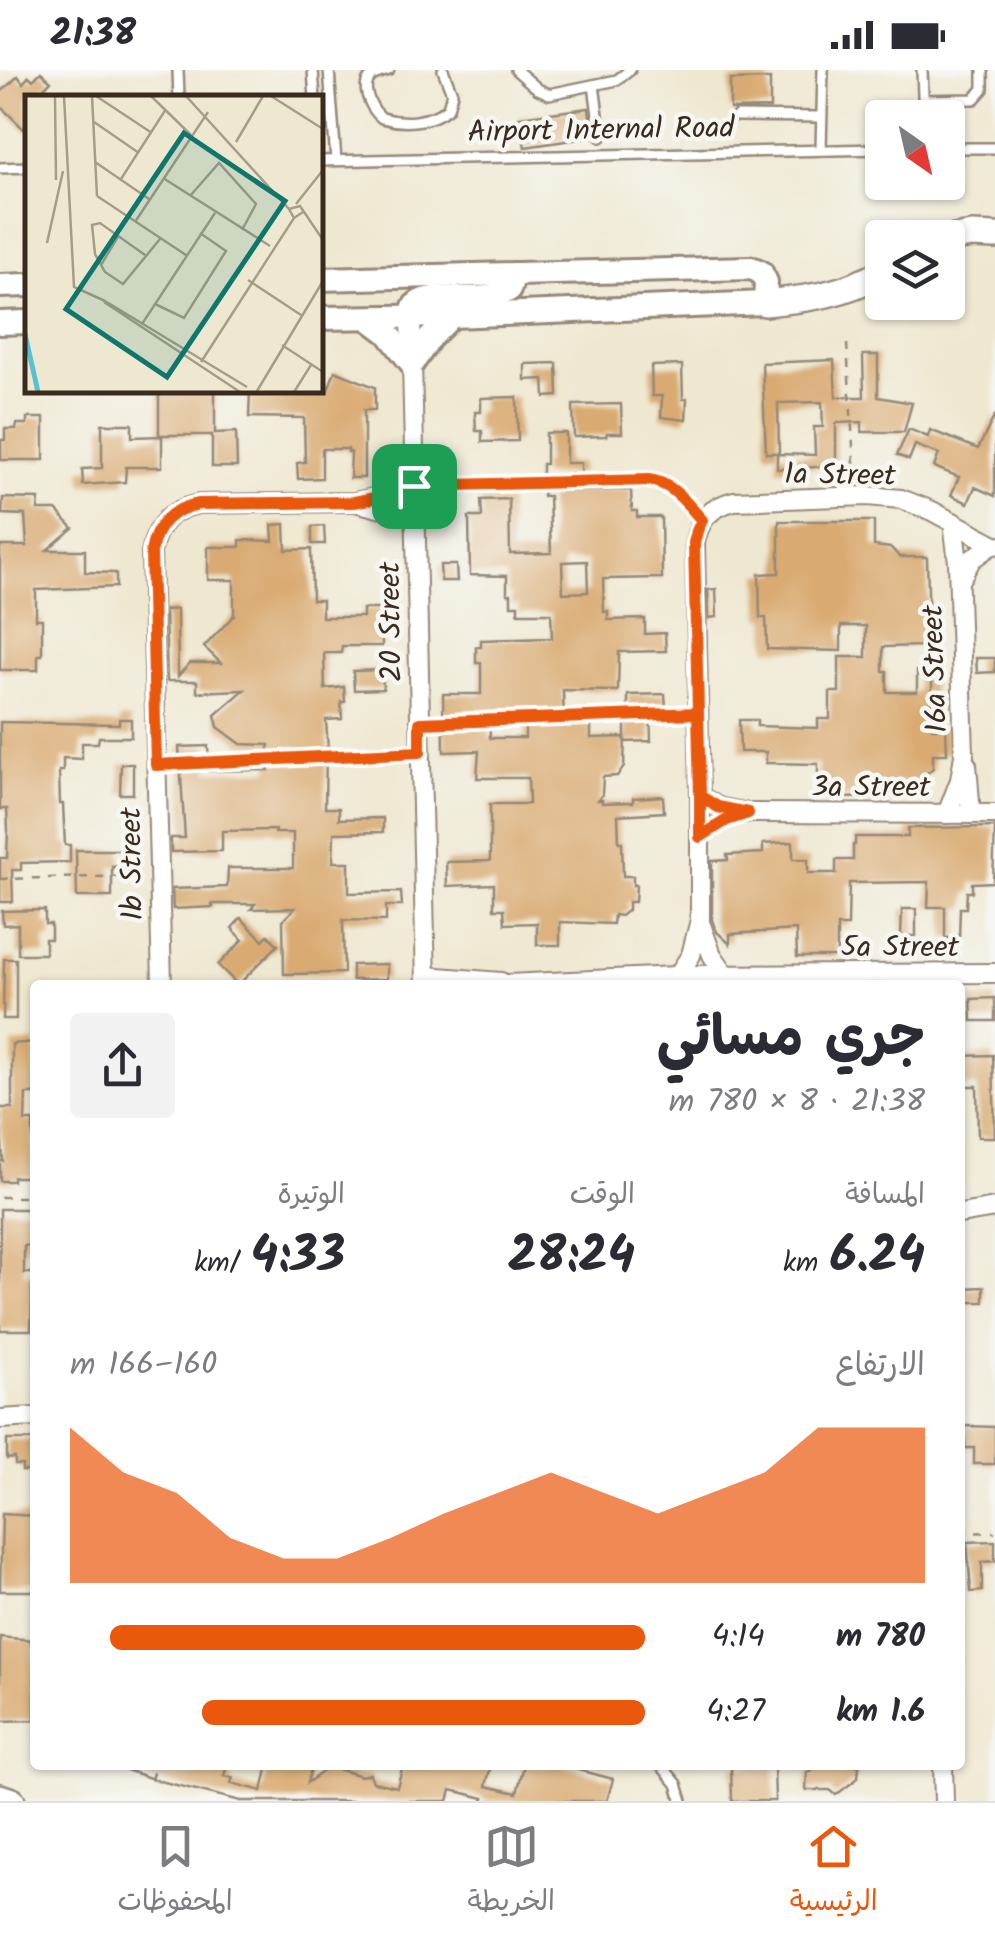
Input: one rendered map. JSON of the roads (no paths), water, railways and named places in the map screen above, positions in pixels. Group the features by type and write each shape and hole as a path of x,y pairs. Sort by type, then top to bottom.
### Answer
{"main road":[{"path":"965,235 995,236"},
{"path":"765,303 832,294 865,280"},
{"path":"0,1797 12,1801"}],"street":[{"path":"322,279 750,268 765,277 765,303 322,318"},
{"path":"411,317 415,305 426,299 496,296 508,290 514,274"},
{"path":"368,318 388,333 412,364 452,316"},
{"name":"20 Street","path":"411,317 426,980"},
{"name":"1b Street","path":"162,980 151,552 160,524 184,507 199,504 354,502 415,495"},
{"name":"1a Street","path":"702,520 711,510 734,501 883,496 917,505 994,544"},
{"path":"678,976 690,955 700,920 694,543 702,520"},
{"name":"16a Street","path":"952,522 964,755 971,814"},
{"name":"16a Street","path":"958,582 972,559 994,544"},
{"name":"16a Street","path":"947,814 960,780 964,755"},
{"name":"3a Street","path":"700,796 718,807 748,813 995,814"},
{"name":"3a Street","path":"700,837 727,820 748,813"},
{"path":"700,920 712,954 726,974"},
{"name":"5a Street","path":"588,980 726,974 926,979 995,973"},
{"name":"5a Street","path":"443,980 485,980"},
{"path":"965,1202 995,1207"},
{"path":"965,1213 995,1207"},
{"path":"0,1419 30,1417"},
{"path":"943,1770 944,1801"}],"lane":[{"path":"313,70 315,95"},
{"path":"328,70 336,160"},
{"path":"389,70 369,79 366,87 372,106 382,118 407,122 434,116 448,108 452,93 444,70"},
{"path":"516,70 549,94 617,80 630,70"},
{"path":"821,149 822,70"},
{"path":"922,70 923,100 974,99 983,89 983,70"},
{"path":"594,85 601,138"},
{"path":"737,116 821,116"},
{"path":"965,148 995,148"},
{"name":"Airport Internal Road","path":"322,161 865,149"},
{"path":"0,168 25,167"},
{"path":"415,495 656,481 669,486 702,520"},
{"path":"665,1770 678,1784 682,1801"}]}
